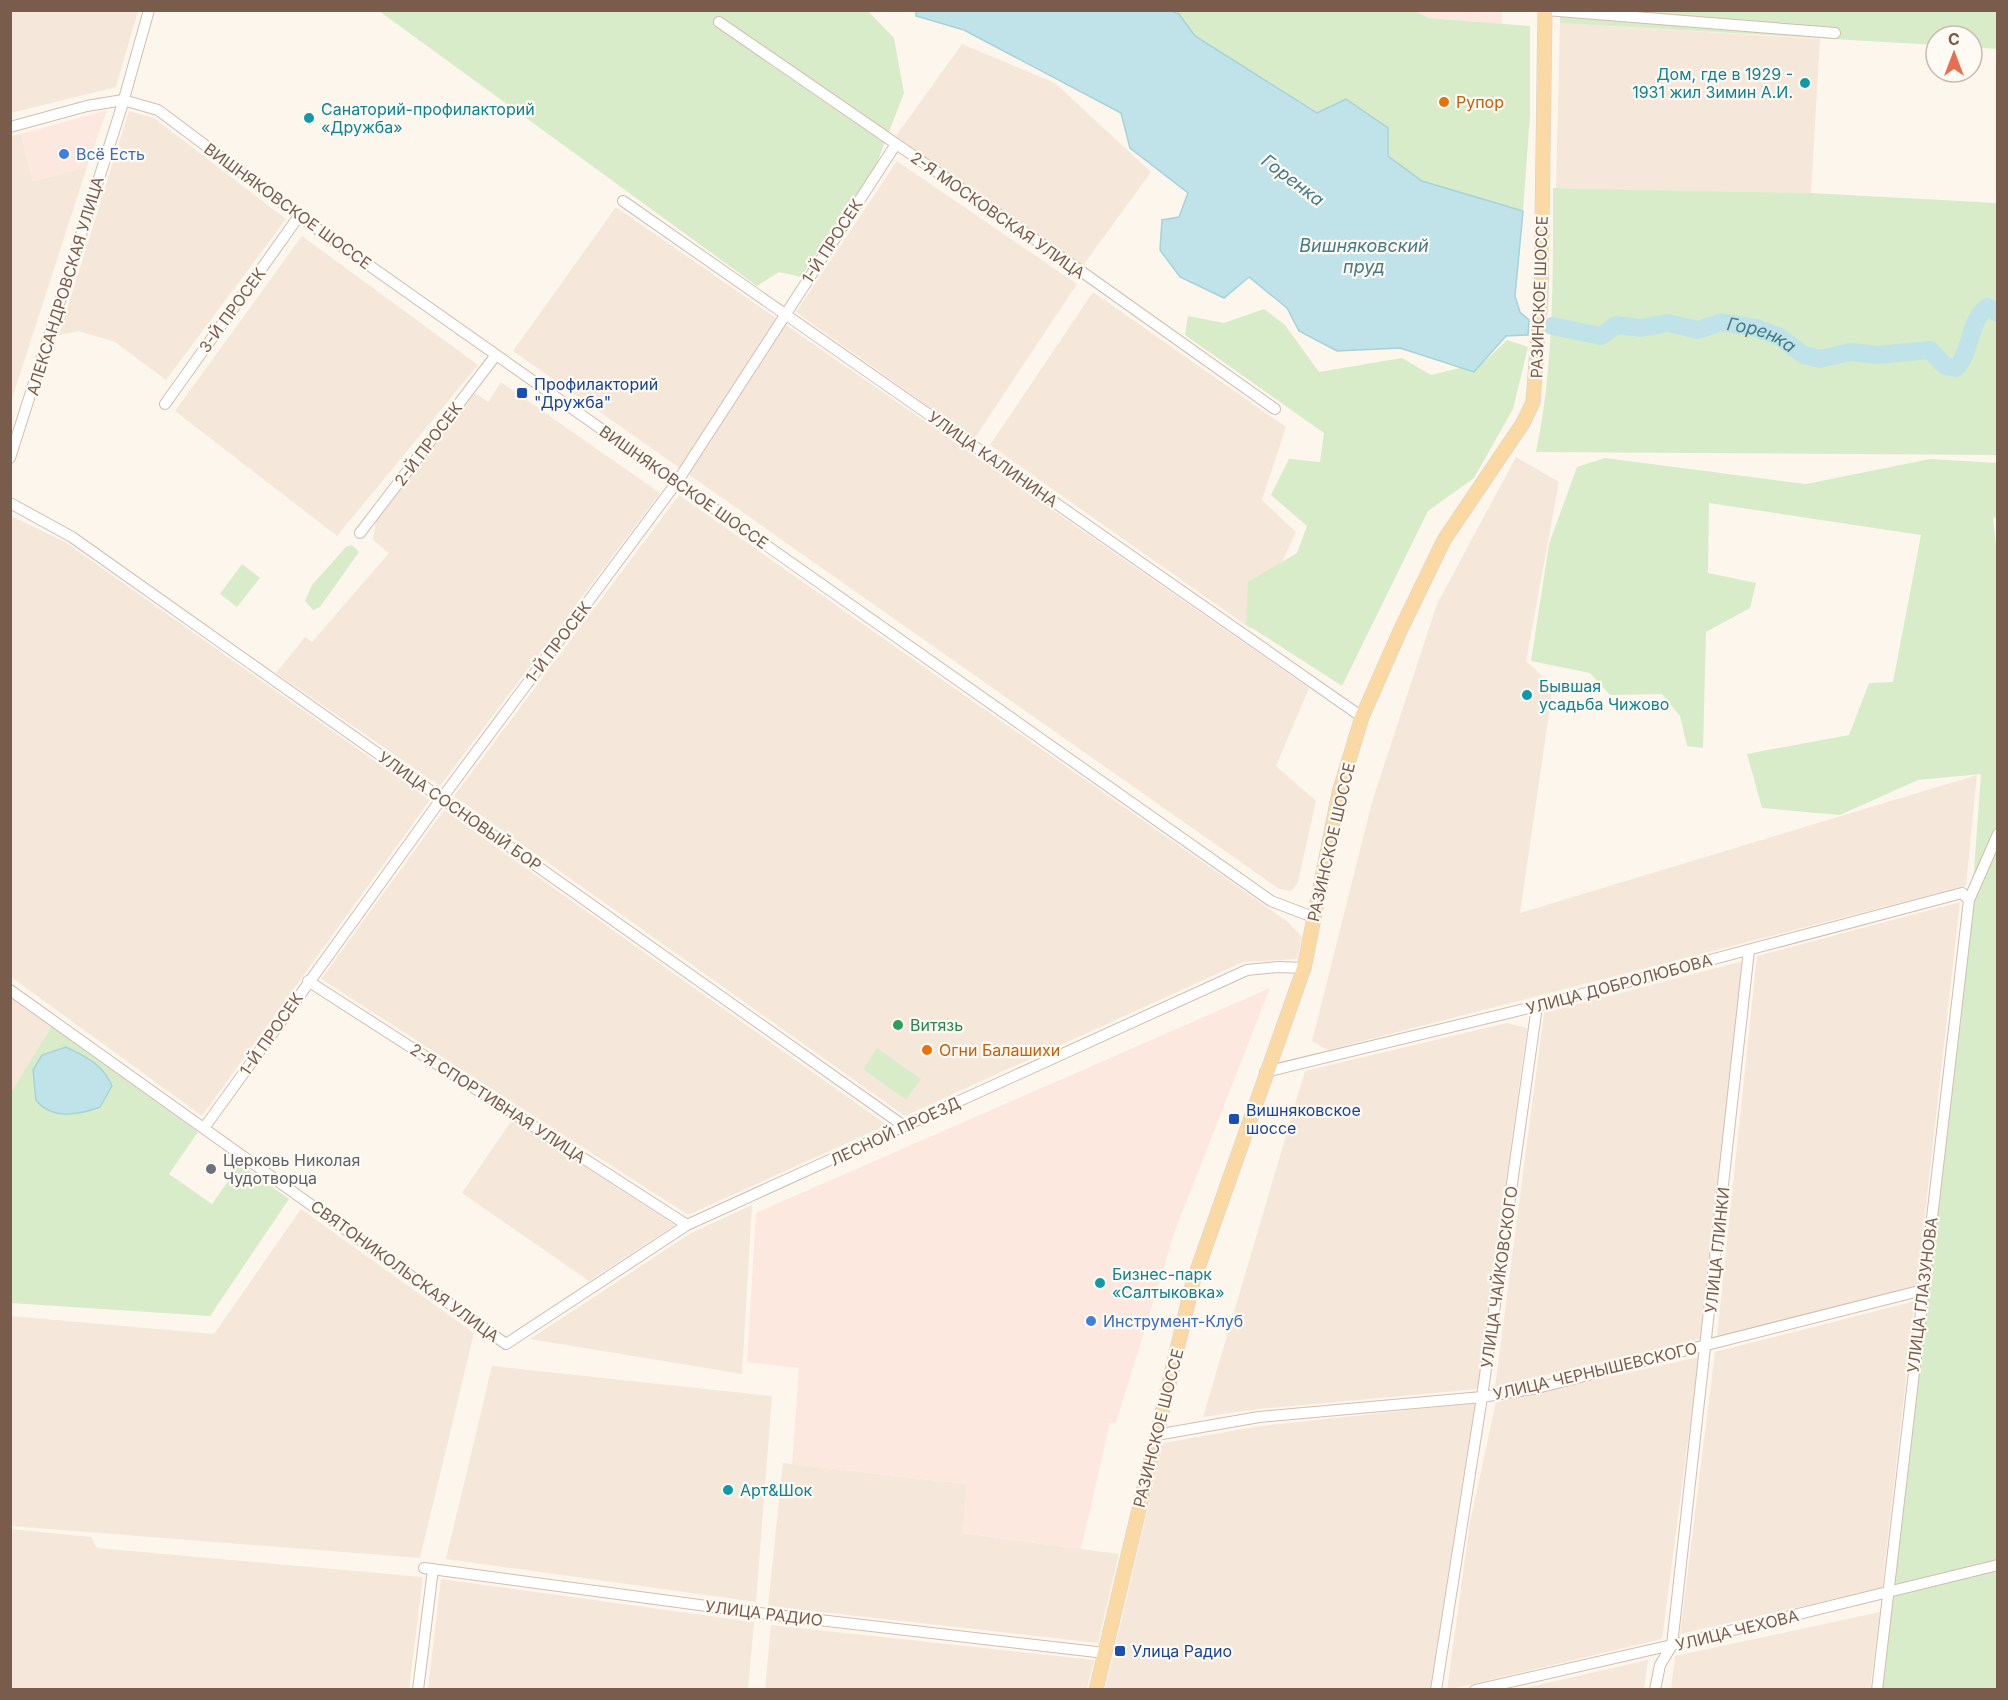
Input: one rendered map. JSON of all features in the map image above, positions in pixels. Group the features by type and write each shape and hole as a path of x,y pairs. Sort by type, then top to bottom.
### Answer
{"main road":[{"name":"РАЗИНСКОЕ ШОССЕ","path":"1096,1689 1193,1282 1265,1072 1304,968 1339,793 1362,717 1444,540 1523,423 1533,402 1541,306 1546,10"}],"street":[{"name":"АЛЕКСАНДРОВСКАЯ УЛИЦА","path":"10,459 149,10"},
{"path":"1546,10 1834,33"},
{"name":"2-Я МОСКОВСКАЯ УЛИЦА","path":"719,22 1275,409"},
{"name":"ВИШНЯКОВСКОЕ ШОССЕ","path":"10,127 87,106 123,100 158,110 300,216 1271,901 1313,917"},
{"name":"1-Й ПРОСЕК","path":"204,1128 308,981 677,482 896,144"},
{"name":"УЛИЦА КАЛИНИНА","path":"624,201 1362,717"},
{"name":"3-Й ПРОСЕК","path":"165,404 300,216"},
{"name":"2-Й ПРОСЕК","path":"360,533 496,355"},
{"name":"УЛИЦА СОСНОВЫЙ БОР","path":"10,503 72,537 904,1126"},
{"name":"УЛИЦА ГЛАЗУНОВА","path":"1877,1689 1969,900 1998,834"},
{"name":"УЛИЦА ДОБРОЛЮБОВА","path":"1265,1072 1537,1006 1962,893 1969,900"},
{"name":"УЛИЦА ГЛИНКИ","path":"1655,1689 1659,1665 1672,1646 1749,950"},
{"name":"ЛЕСНОЙ ПРОЕЗД","path":"506,1344 687,1225 1246,970 1278,967 1304,968"},
{"name":"2-Я СПОРТИВНАЯ УЛИЦА","path":"308,981 687,1225"},
{"name":"СВЯТОНИКОЛЬСКАЯ УЛИЦА","path":"10,990 506,1344"},
{"name":"УЛИЦА ЧАЙКОВСКОГО","path":"1436,1689 1482,1397 1537,1006"},
{"name":"УЛИЦА ЧЕРНЫШЕВСКОГО","path":"1156,1435 1260,1417 1482,1397 1537,1388 1923,1290"},
{"name":"УЛИЦА ЧЕХОВА","path":"1475,1689 1672,1646 1998,1565"},
{"name":"УЛИЦА РАДИО","path":"418,1689 429,1569 759,1613 1105,1653"}],"shaded area":[{"path":"10,11 138,11 116,87 11,113"},
{"path":"1413,11 1502,11 1502,24 1429,18"},
{"path":"1560,23 1820,39 1811,193 1556,188"},
{"path":"962,44 1055,83 1151,172 1082,267 896,136"},
{"path":"107,110 87,167 33,181 21,134"},
{"path":"129,111 154,118 286,219 166,380 115,342 79,331 59,335"},
{"path":"21,134 33,181 87,167 11,402 10,136"},
{"path":"897,161 1077,284 974,439 796,312"},
{"path":"616,207 1309,688 1276,766 1316,801 1298,882 1292,891 1279,889 513,351"},
{"path":"302,236 478,365 337,536 175,411"},
{"path":"1093,292 1286,427 1262,500 1296,532 1251,629 990,445"},
{"path":"501,382 660,493 440,786 276,673 305,637 312,642 389,553 373,540 376,520 475,393 488,402"},
{"path":"1516,457 1559,482 1526,661 1553,686 1520,913 1977,775 1966,886 1328,1050 1312,1041 1372,802 1437,604"},
{"path":"679,495 1288,922 1302,937 1297,959 1243,962 905,1116 454,796"},
{"path":"11,516 65,542 430,800 202,1116 11,977"},
{"path":"444,810 887,1125 688,1215 321,979"},
{"path":"1960,902 1917,1286 1717,1336 1757,956"},
{"path":"1743,961 1700,1339 1495,1387 1544,1013"},
{"path":"1270,988 1175,1231 1116,1423 1110,1423 1081,1549 963,1533 967,1484 792,1464 799,1368 747,1362 756,1213"},
{"path":"11,997 52,1026 11,1094"},
{"path":"1507,1023 1527,1028 1478,1389 1258,1409 1203,1417 1305,1071"},
{"path":"512,1120 675,1225 589,1281 462,1193"},
{"path":"752,1205 742,1374 530,1339 691,1233"},
{"path":"301,1209 474,1333 420,1558 11,1526 11,1316 214,1334"},
{"path":"1915,1301 1882,1588 1680,1634 1715,1352"},
{"path":"1699,1357 1662,1639 1447,1690 1470,1522 1496,1402"},
{"path":"492,1366 772,1396 756,1602 446,1559"},
{"path":"1475,1403 1430,1689 1105,1690 1163,1443 1261,1426"},
{"path":"783,1463 967,1484 963,1533 1119,1554 1098,1643 768,1606"},
{"path":"11,1529 91,1537 97,1548 423,1577 409,1689 11,1689"},
{"path":"441,1579 754,1622 748,1689 428,1689"},
{"path":"1880,1612 1870,1689 1671,1689 1675,1656"},
{"path":"771,1625 1094,1660 1087,1689 765,1689"},
{"path":"1648,1660 1644,1689 1521,1689"}],"green space":[{"path":"1413,10 1429,18 1530,26 1530,115 1523,211 1422,181 1388,156 1195,36 1179,14 1171,11"},
{"path":"1560,10 1997,11 1997,49 1984,48 1984,24 1924,24 1924,44 1560,23"},
{"path":"379,11 868,11 894,38 904,93 875,168 801,277 779,272 757,286"},
{"path":"1553,188 1811,193 1997,203 1997,455 1536,452 1549,355"},
{"path":"1264,309 1285,325 1319,372 1402,358 1431,375 1484,362 1507,340 1528,347 1513,409 1474,478 1428,511 1342,686 1246,624 1248,582 1297,553 1307,526 1271,495 1289,459 1320,462 1324,433 1185,335 1188,316 1224,323"},
{"path":"1605,458 1806,484 1930,459 1997,463 1997,517 1993,518 1998,564 1997,1689 1878,1689 1923,1290 1961,1021 1962,937 1974,871 1981,774 1918,780 1840,815 1762,808 1747,754 1849,735 1869,683 1893,682 1921,535 1709,503 1708,573 1756,583 1750,608 1706,632 1703,748 1687,746 1680,716 1662,694 1610,695 1590,673 1531,661 1549,544 1577,467"},
{"path":"352,545 359,552 320,607 313,610 305,601 312,585 346,547"},
{"path":"242,564 260,578 237,607 220,594"},
{"path":"52,1026 198,1132 169,1174 212,1204 240,1164 289,1199 210,1316 11,1303 10,1094"},
{"path":"877,1048 921,1079 906,1100 863,1069"}],"water":[{"name":"Вишняковский пруд","path":"916,11 1171,11 1179,14 1195,36 1317,113 1346,99 1388,128 1388,156 1422,181 1523,211 1515,296 1520,312 1529,320 1528,335 1506,336 1474,372 1400,348 1337,351 1299,331 1287,308 1249,277 1224,298 1180,277 1160,250 1162,220 1179,217 1188,193 1130,148 1121,113 964,30 916,16"},
{"path":"66,1047 93,1062 108,1078 112,1086 100,1107 66,1114 49,1111 36,1100 33,1070 42,1055"}],"waterway":[{"name":"Горенка","path":"1552,326 1601,336 1616,325 1641,328 1668,323 1698,330 1722,322 1756,328 1778,336 1804,355 1820,359 1850,352 1878,355 1930,350 1945,366 1956,368 1965,353 1976,320 1981,313 1987,307 1998,313"}],"place":[{"name":"Дом, где в 1929 - 1931 жил Зимин А.И.","path":"1805,83"},
{"name":"Рупор","path":"1444,102"},
{"name":"Санаторий-профилакторий «Дружба»","path":"309,118"},
{"name":"Всё Есть","path":"64,154"},
{"name":"Профилакторий \"Дружба\"","path":"522,393"},
{"name":"Бывшая усадьба Чижово","path":"1527,695"},
{"name":"Витязь","path":"898,1025"},
{"name":"Огни Балашихи","path":"927,1050"},
{"name":"Вишняковское шоссе","path":"1234,1119"},
{"name":"Церковь Николая Чудотворца","path":"211,1169"},
{"name":"Бизнес-парк «Салтыковка»","path":"1100,1283"},
{"name":"Инструмент-Клуб","path":"1091,1321"},
{"name":"Арт&Шок","path":"728,1490"},
{"name":"Улица Радио","path":"1120,1651"}]}
